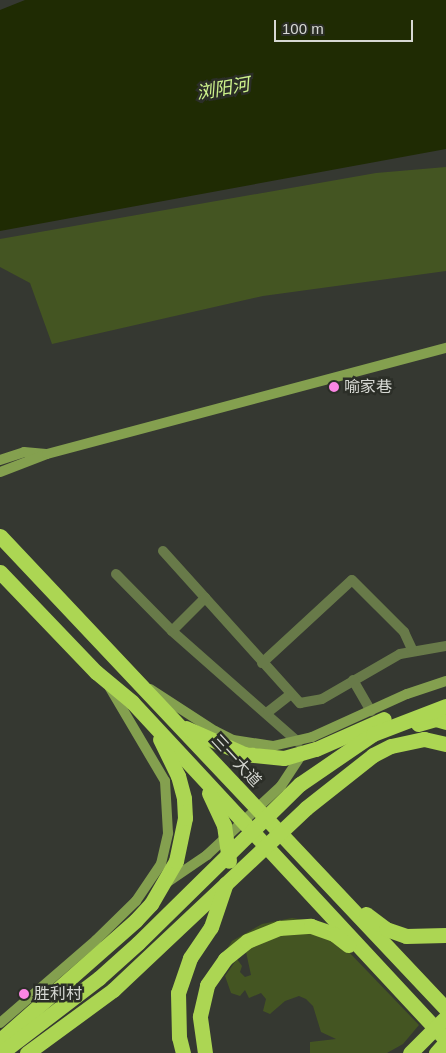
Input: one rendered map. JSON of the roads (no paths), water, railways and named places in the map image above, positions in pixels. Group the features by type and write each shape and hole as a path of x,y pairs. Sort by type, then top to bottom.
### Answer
{"highway":[{"name":"三一大道","path":"0,536 446,1010"},
{"path":"0,572 96,672 132,702 446,1041 436,1053"},
{"path":"176,724 244,754 284,758 316,750 446,695"},
{"path":"1,1042 17,1025 136,920 151,904 176,861 185,818 178,776 162,742 132,702"},
{"path":"1,1042 100,978 300,784 373,734 446,706"},
{"path":"373,734 436,719 446,722"},
{"path":"27,1053 113,990 152,956 306,808 343,779 391,746 424,739 446,744"},
{"path":"183,1053 179,1037 178,994 190,958 218,911 229,860 228,841 216,805 192,766"},
{"path":"331,887 386,929 406,936 446,935"},
{"path":"205,1053 200,1016 207,985 225,959 247,941 278,928 311,926 334,934 393,984"},
{"path":"410,1053 446,1017"}],"street":[{"path":"0,472 47,454 446,348"},
{"path":"0,460 24,452 47,454"},
{"path":"163,550 290,695 300,703 316,700 390,658 413,651 446,646"},
{"path":"116,574 172,631 268,712 298,742"},
{"path":"262,663 352,580 404,632 413,651"},
{"path":"172,631 205,598"},
{"path":"96,672 149,751 165,781 168,833 160,864 136,901"},
{"path":"128,673 215,732 233,740 273,746 298,742 312,737 407,694 446,681"},
{"path":"353,680 371,711"},
{"path":"268,712 290,695"},
{"path":"0,1023 70,964 136,901 207,855 281,786 312,737"},
{"path":"1,1042 11,1053"}],"water":[{"name":"浏阳河","path":"25,0 446,0 446,149 0,231 0,10"}],"place":[{"name":"喻家巷","path":"334,387"},
{"name":"胜利村","path":"24,994"}]}
